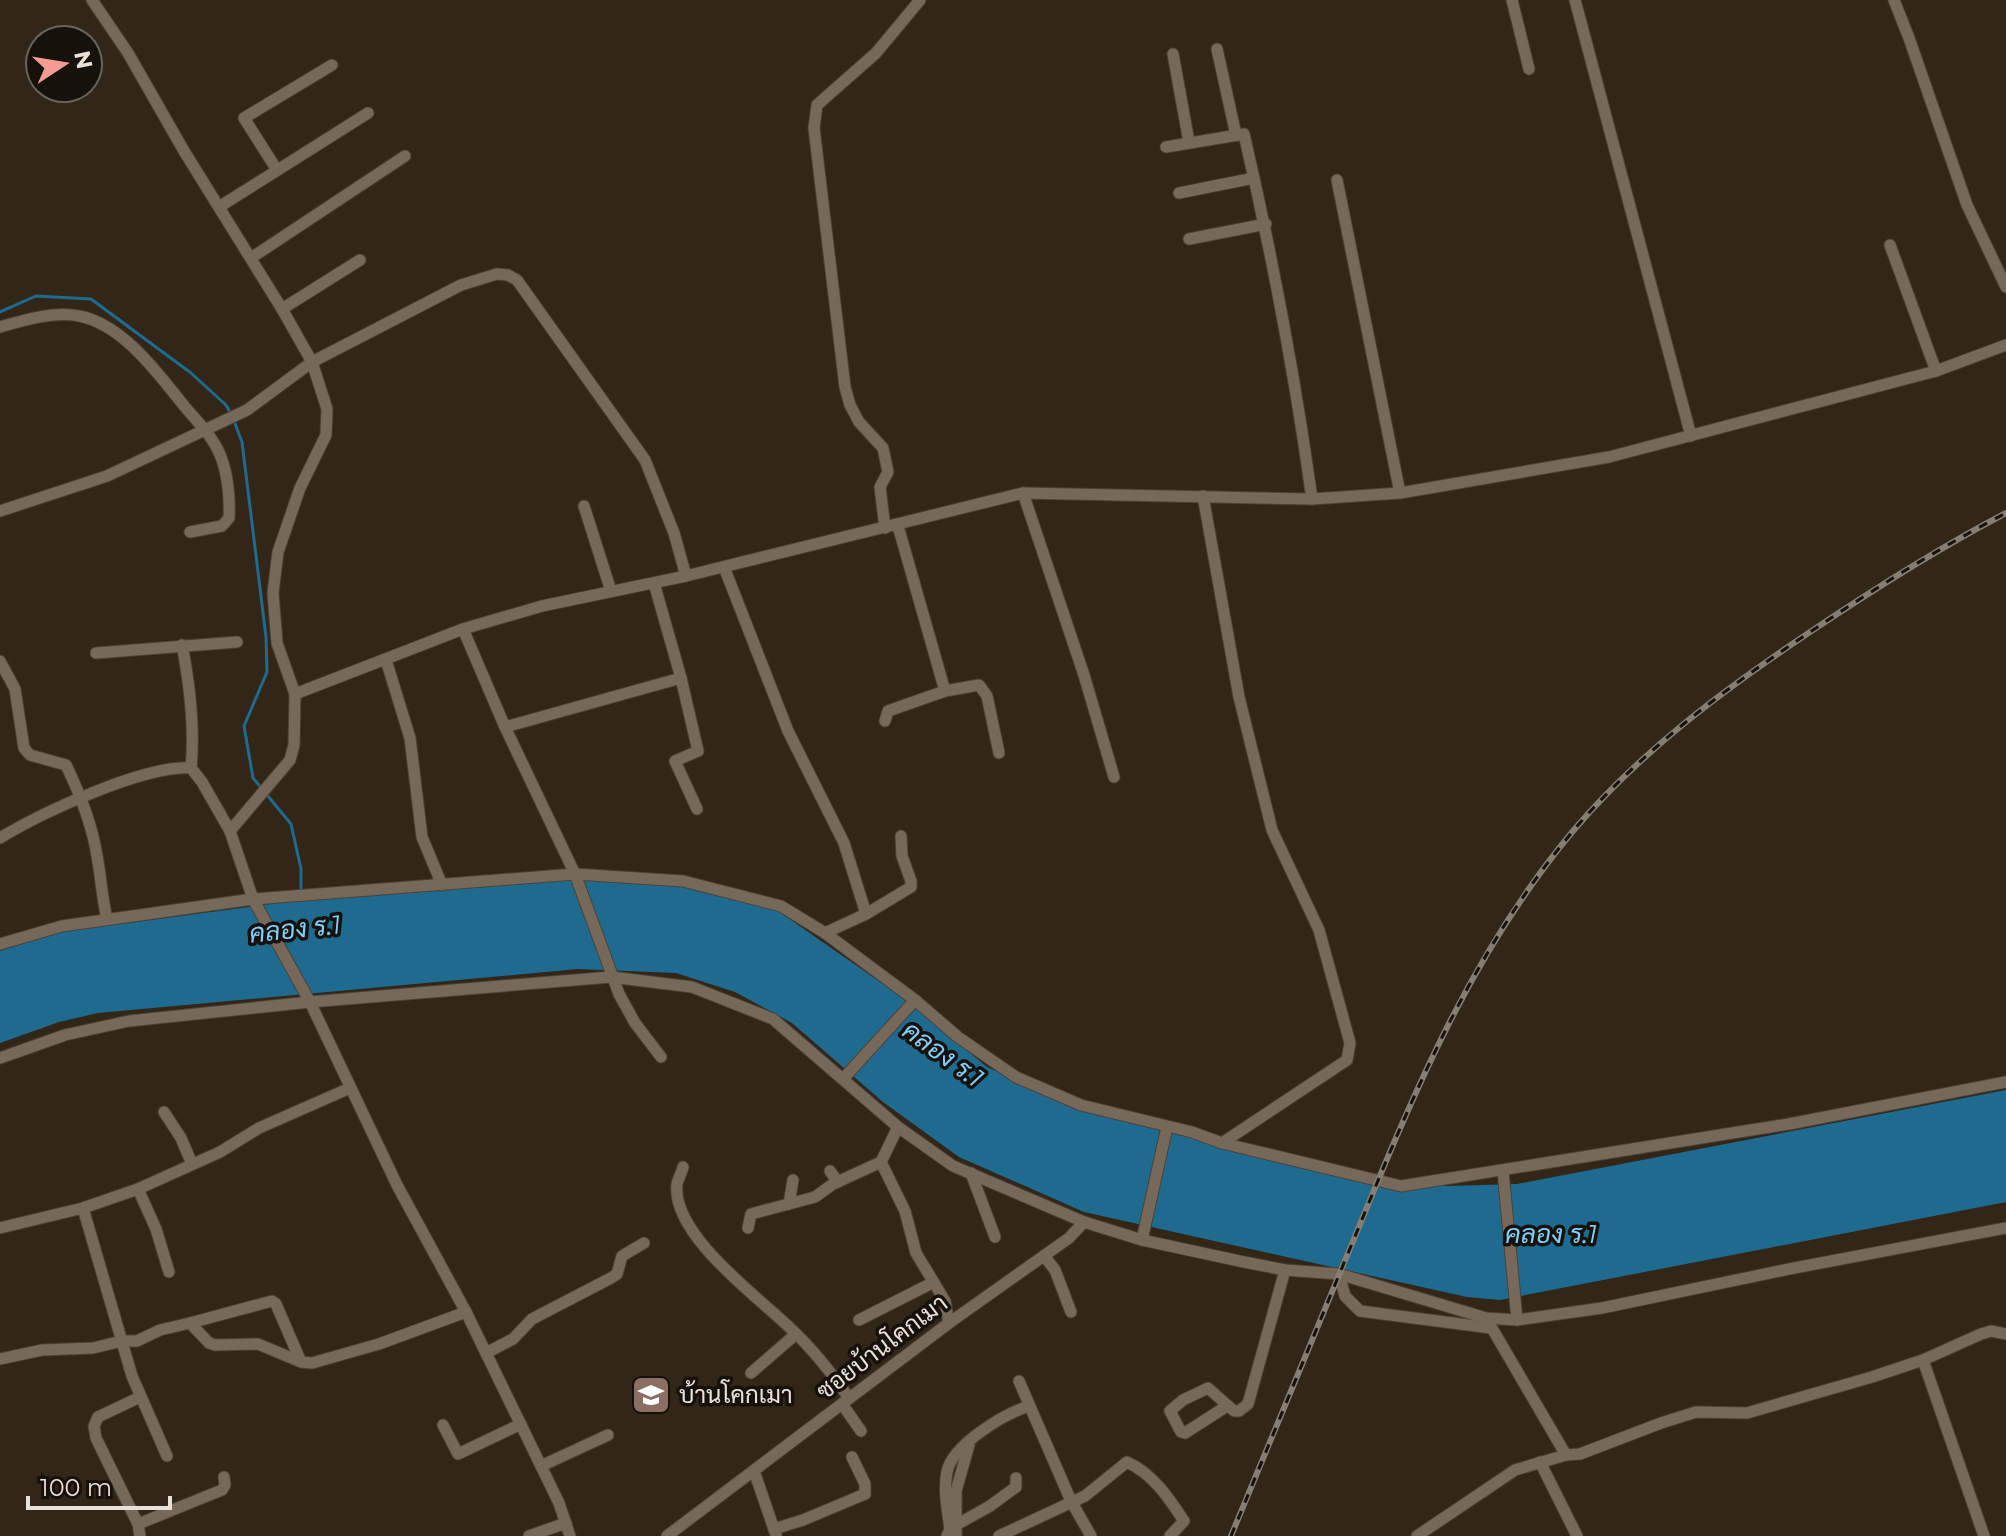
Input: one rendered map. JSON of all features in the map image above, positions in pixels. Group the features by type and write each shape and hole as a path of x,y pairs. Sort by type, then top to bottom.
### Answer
{"street":[{"path":"92,0 128,53 282,309 312,362 327,409 326,435 300,488 278,552 273,593 277,643 295,694 294,745 290,760 230,831"},
{"path":"920,0 876,53 817,105 814,128 845,387 859,422 883,448 888,472 880,487 945,691"},
{"path":"1512,0 1529,69"},
{"path":"1575,0 1691,436"},
{"path":"1894,0 1967,205 2006,287"},
{"path":"1217,49 1236,135"},
{"path":"1173,54 1189,142"},
{"path":"277,170 244,118 332,65"},
{"path":"219,207 368,113"},
{"path":"1166,147 1244,134 1266,224 1294,367 1312,499"},
{"path":"251,258 405,156"},
{"path":"1179,193 1254,178"},
{"path":"1337,180 1400,493"},
{"path":"1189,239 1266,224"},
{"path":"1890,245 1936,371"},
{"path":"282,309 360,260"},
{"path":"0,511 107,476 247,410 312,362 461,285 497,274 508,275 517,280 645,460 674,533 686,576"},
{"path":"0,327 51,315 80,316 116,333 142,355 205,430 221,457 229,518 222,526 190,532"},
{"path":"295,694 463,629 542,606 686,576 1023,493 1312,499 1400,493 1609,457 1936,371 2006,345"},
{"path":"1023,493 1084,675 1114,777"},
{"path":"1203,496 1239,697 1272,830 1319,930 1350,1043 1347,1060 1222,1143"},
{"path":"584,506 611,591"},
{"path":"724,567 788,731 844,843 866,914"},
{"path":"654,583 698,751 675,761 697,809"},
{"path":"463,629 505,727 575,874 611,977 635,1023 661,1057"},
{"path":"96,653 237,642"},
{"path":"182,645 190,688 191,768 230,831 253,899 310,1002 435,1259 466,1312 541,1466 570,1536"},
{"path":"386,660 410,738 422,837 442,885"},
{"path":"0,661 15,689 24,748 30,755 66,765 82,798 98,857 107,919"},
{"path":"505,727 681,678"},
{"path":"885,721 888,711 945,691 979,685 983,687 999,753"},
{"path":"0,838 23,824 82,798 141,776 176,767 191,768"},
{"path":"825,933 866,914 911,887 900,844 901,836"},
{"path":"0,944 62,926 253,899 575,874 683,881 781,906 825,933 915,1000 958,1037 1016,1077 1081,1105 1166,1132 1401,1186 1789,1124 2006,1082"},
{"path":"0,1058 65,1035 129,1021 310,1002 611,977 692,987 773,1019 898,1127 953,1166 1084,1222 1285,1270 1339,1274 1488,1323 1566,1455"},
{"path":"843,1079 915,1000"},
{"path":"0,1228 83,1208 138,1189 220,1152 259,1128 350,1088"},
{"path":"164,1112 181,1138 192,1164"},
{"path":"748,1228 751,1214 815,1197 838,1182 881,1162 898,1127"},
{"path":"1143,1235 1166,1132"},
{"path":"881,1162 905,1211 916,1253 945,1301 949,1323"},
{"path":"683,1167 677,1185 681,1208 694,1234 724,1268 828,1368 861,1431"},
{"path":"830,1171 838,1182"},
{"path":"1503,1171 1517,1320"},
{"path":"971,1173 995,1237"},
{"path":"789,1204 793,1180"},
{"path":"138,1189 156,1229 169,1272"},
{"path":"83,1208 140,1397 167,1456"},
{"name":"ซอยบ้านโคกเมา","path":"667,1536 949,1323 1069,1238 1084,1222"},
{"path":"1339,1274 1345,1296 1360,1311 1488,1323 1602,1308 2006,1228"},
{"path":"486,1353 513,1339 532,1319 617,1274 622,1256 644,1243"},
{"path":"1044,1256 1055,1270 1071,1312"},
{"path":"1227,1406 1185,1433 1181,1432 1170,1411 1183,1400 1208,1388 1227,1406 1239,1411 1250,1400 1285,1270"},
{"path":"859,1320 932,1283"},
{"path":"0,1359 42,1350 93,1348 137,1341 160,1330 272,1301 301,1362"},
{"path":"190,1323 209,1343 215,1345 258,1344 301,1362 321,1362 466,1312"},
{"path":"1417,1536 1515,1470 1580,1454 1696,1412 1747,1413 1923,1360 1981,1334 1991,1331 2006,1334"},
{"path":"751,1373 796,1334"},
{"path":"1923,1360 1984,1536"},
{"path":"1019,1381 1071,1501 1091,1536"},
{"path":"140,1397 98,1417 94,1426 96,1438 139,1530 222,1490 224,1477"},
{"path":"947,1536 950,1530 948,1466 971,1441 1002,1416 1029,1406"},
{"path":"443,1425 458,1454 521,1424"},
{"path":"541,1466 608,1435"},
{"path":"956,1530 956,1491 971,1441"},
{"path":"754,1471 775,1532 865,1494 865,1484 852,1457"},
{"path":"999,1536 1085,1496 1127,1462 1142,1469 1157,1484 1184,1521 1170,1536"},
{"path":"1540,1462 1577,1536"},
{"path":"956,1530 1016,1487 1016,1478"},
{"path":"529,1536 566,1523"}],"water":[{"name":"คลอง ร.1","path":"567,879 685,885 778,911 906,1000 987,1067 1091,1112 1395,1182 1447,1186 1517,1184 2006,1090 2006,1202 1500,1300 1467,1297 1084,1212 959,1157 883,1102 792,1023 735,992 676,973 578,969 98,1013 59,1022 0,1043 0,951 53,933 301,900"}],"waterway":[{"path":"0,312 36,296 91,299 191,373 226,405 231,414"},
{"path":"234,421 242,442 266,637 267,672 244,726 253,778 291,824 301,869 301,894"}],"railway":[{"path":"1231,1536 1424,1075 1476,974 1537,877 1599,802 1683,724 1775,656 1880,586 2006,513"}],"place":[{"name":"บ้านโคกเมา","path":"651,1395"}]}
